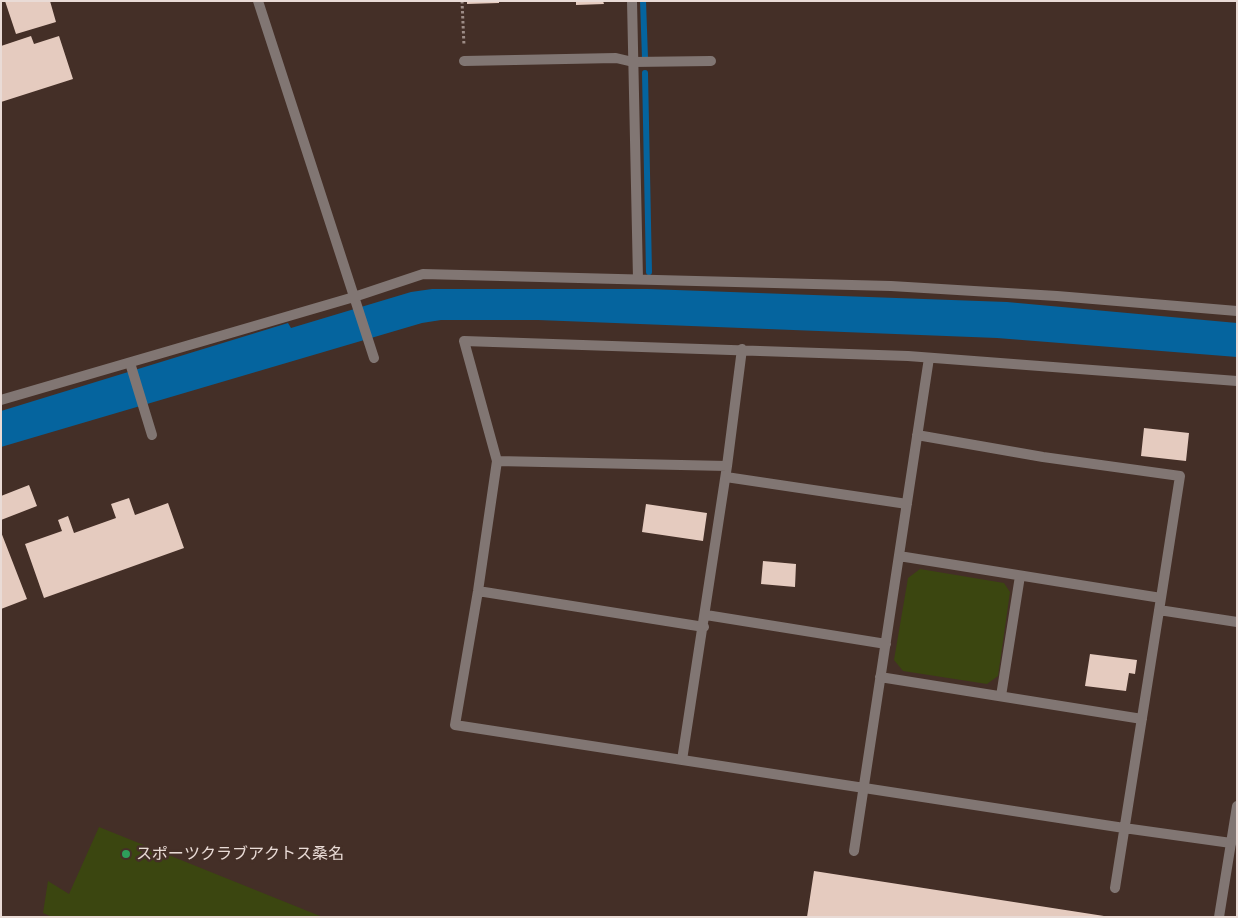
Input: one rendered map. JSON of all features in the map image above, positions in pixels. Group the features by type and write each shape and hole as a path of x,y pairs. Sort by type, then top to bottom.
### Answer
{"street":[{"path":"258,1 374,358"},
{"path":"632,1 638,279"},
{"path":"464,61 616,58 633,62 711,61"},
{"path":"1,400 354,297 423,274 891,286 1057,296 1237,311"},
{"path":"1231,843 455,725 478,591 497,461 464,341 929,358 1237,381"},
{"path":"682,760 728,466 742,350"},
{"path":"854,851 929,358"},
{"path":"130,363 152,435"},
{"path":"917,435 1043,457 1180,476 1115,888"},
{"path":"497,461 728,466"},
{"path":"726,477 907,504"},
{"path":"899,556 1161,598"},
{"path":"1001,696 1020,576"},
{"path":"478,591 704,627"},
{"path":"1159,610 1237,622"},
{"path":"706,615 886,644"},
{"path":"880,677 1142,719"},
{"path":"1219,917 1237,806"}],"path":[{"path":"462,1 464,61"}],"green space":[{"path":"920,569 1004,583 1010,592 998,676 987,684 903,671 894,660 908,578"},
{"name":"スポーツクラブアクトス桑名","path":"99,827 320,916 52,917 43,913 48,881 69,894"}],"water":[{"path":"432,289 648,289 1007,302 1237,323 1237,357 997,338 538,320 441,320 422,323 1,447 1,411 288,323 291,328 411,292"}],"building":[{"path":"5,1 50,1 56,22 16,34"},
{"path":"467,1 499,1 499,3 467,4"},
{"path":"576,1 603,1 604,4 576,5"},
{"path":"31,36 34,44 59,36 73,79 1,102 1,46"},
{"path":"1144,428 1189,433 1186,461 1141,456"},
{"path":"29,485 37,506 1,520 1,496"},
{"path":"129,498 135,515 168,503 184,548 44,598 25,544 62,531 58,520 68,516 74,533 116,518 111,504"},
{"path":"646,504 707,513 703,541 642,532"},
{"path":"1,532 27,599 1,609"},
{"path":"763,561 796,564 795,587 761,584"},
{"path":"1090,654 1137,660 1135,674 1129,673 1126,691 1085,686"},
{"path":"814,871 1104,916 1104,917 807,917"}],"waterway":[{"path":"643,1 645,58"},
{"path":"645,73 649,272"}],"place":[{"name":"スポーツクラブアクトス桑名","path":"126,854"}]}
